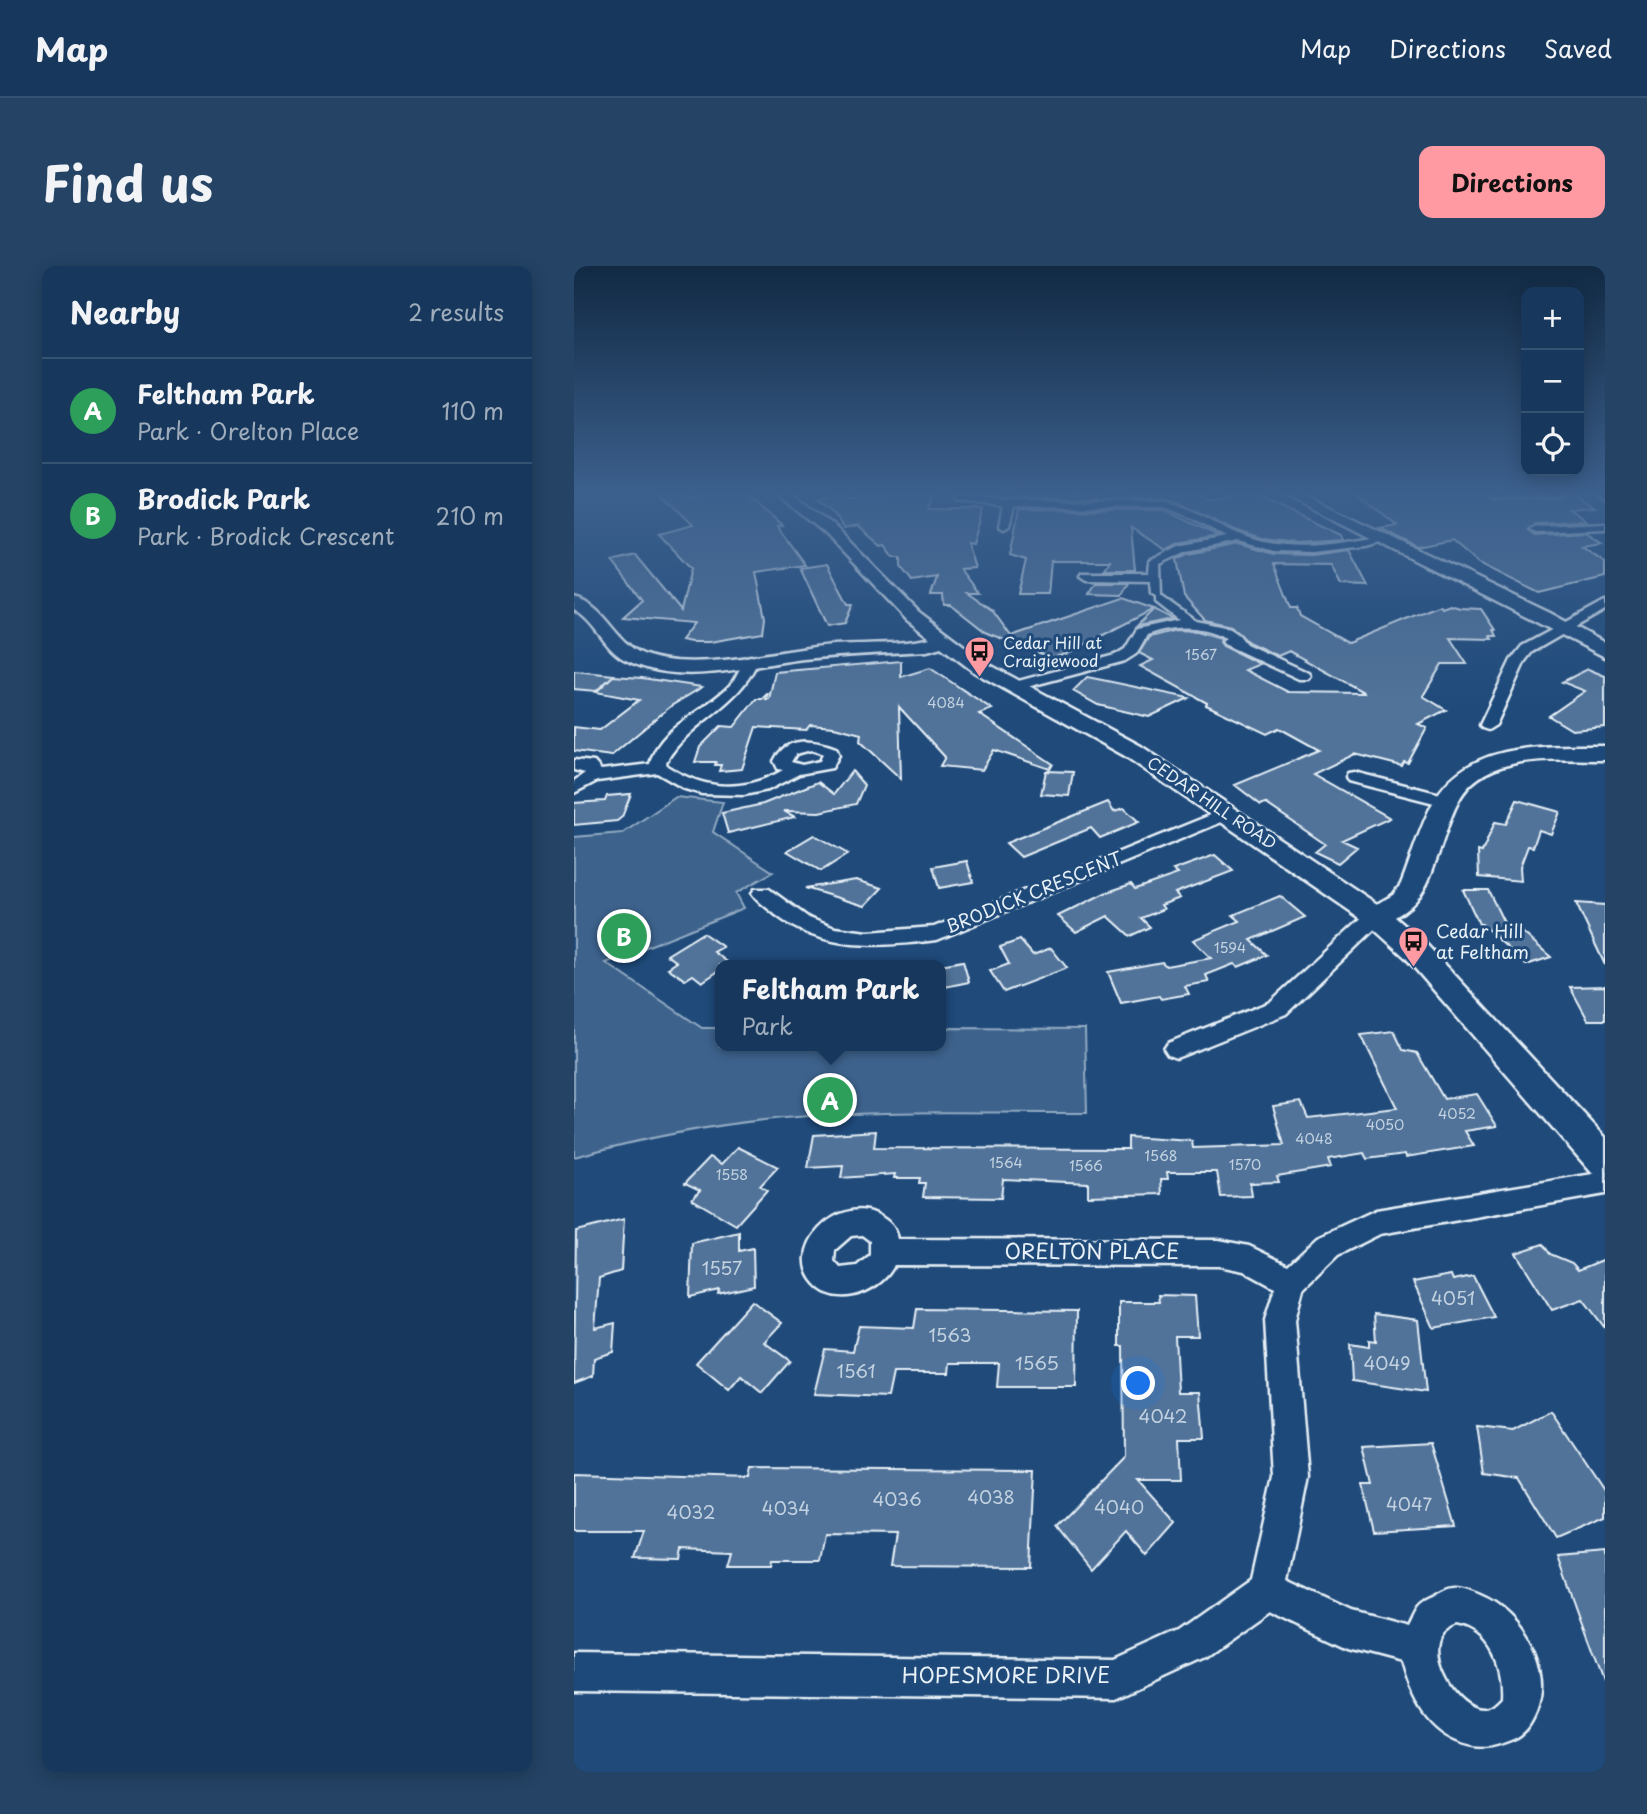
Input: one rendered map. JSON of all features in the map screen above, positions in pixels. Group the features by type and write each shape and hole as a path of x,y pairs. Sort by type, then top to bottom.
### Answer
{"street":[{"name":"CEDAR HILL ROAD","path":"861,562 913,616 942,640 1012,687 1133,751 1376,916 1416,951 1605,1162"},
{"path":"1156,562 1154,564 1158,596 1174,608 1175,613 1191,625 1304,676"},
{"path":"1432,562 1564,627 1605,651"},
{"path":"1086,576 1155,577"},
{"path":"574,603 596,614 608,636 621,649 649,663 691,666 820,652 927,645 942,640"},
{"path":"1488,725 1518,660 1539,641 1605,605"},
{"path":"1164,624 1175,613"},
{"path":"1012,687 1120,658 1131,651 1135,637 1143,631 1164,624 1191,625"},
{"path":"751,660 747,676 737,689 684,726 671,739 658,762 660,768 683,784 699,790 722,792 758,786 783,778 794,770"},
{"path":"1176,1049 1278,1008 1376,916 1403,901 1414,884 1446,801 1453,788 1467,775 1490,763 1524,755 1605,753"},
{"path":"574,765 588,766 594,772 593,776"},
{"path":"574,788 593,776 660,768"},
{"path":"1354,777 1446,801"},
{"name":"BRODICK CRESCENT","path":"762,893 802,923 842,938 886,939 937,933 1228,813"},
{"path":"1419,1648 1348,1629 1267,1591 1291,1477 1280,1320 1290,1282 1328,1246 1376,1222 1605,1183"},
{"name":"ORELTON PLACE","path":"886,1252 1219,1253 1249,1259 1290,1282"},
{"name":"HOPESMORE DRIVE","path":"574,1672 1116,1679 1192,1644 1267,1591"}],"shaded area":[{"path":"676,797 723,802 713,832 773,872 736,893 744,908 606,963 702,1028 715,1028 715,1051 946,1051 946,1028 1085,1029 1087,1113 879,1113 780,1118 632,1142 574,1157 574,837 623,833"}],"building":[{"path":"613,562 641,562 681,611 691,568 686,562 803,562 805,565 756,572 765,618 763,633 710,642 691,642 681,640 694,623 623,617 642,600"},
{"path":"901,562 973,562 975,568 960,569 978,593 967,593 992,610 1011,636 1123,598 1154,609 1066,654 1052,658 987,633 951,605 944,605 943,595 931,595 937,577 912,581 901,567"},
{"path":"1025,562 1051,562 1048,594 1018,594"},
{"path":"1109,562 1134,562 1135,570 1104,570"},
{"path":"1178,562 1355,562 1368,586 1341,585 1331,565 1274,564 1291,608 1297,608 1300,616 1348,643 1440,605 1442,608 1450,605 1481,609 1496,636 1490,636 1492,639 1450,638 1467,664 1442,664 1423,696 1446,710 1418,724 1427,728 1408,763 1404,762 1402,766 1355,754 1313,774 1390,818 1342,840 1357,847 1338,863 1315,852 1325,844 1265,803 1261,805 1235,785 1319,750 1279,728 1267,734 1206,705 1207,703 1140,666 1153,660 1139,653 1149,637 1176,630 1197,631 1221,638 1223,646 1260,664 1245,670 1288,692 1365,693 1289,651 1278,656 1248,642 1231,626 1205,620 1184,597"},
{"path":"1605,562 1605,577 1539,593 1479,563"},
{"path":"827,564 848,604 853,604 845,623 827,626 800,568"},
{"path":"1096,583 1129,583 1122,595 1089,594"},
{"path":"1154,609 1173,619 1137,626"},
{"path":"901,661 901,677 930,668 992,709 979,714 1053,764 1050,769 994,750 982,770 940,766 945,757 899,707 901,779 860,741 861,734 834,727 810,725 806,730 756,727 742,769 719,771 721,765 715,765 716,762 695,762 700,747 721,726 734,727 756,699 762,699 768,693 766,699 769,699 775,672"},
{"path":"1588,669 1605,676 1605,727 1572,730 1549,716 1585,691 1562,682"},
{"path":"574,671 614,675 596,691 574,689"},
{"path":"613,676 702,687 671,706 611,756 574,751 574,727 600,730 639,700 596,692"},
{"path":"1087,677 1189,698 1149,717 1098,705 1073,691"},
{"path":"852,771 864,785 856,804 819,812 784,811 795,817 728,833 722,813 763,804 818,782 834,794"},
{"path":"1046,771 1073,772 1069,796 1041,794"},
{"path":"631,794 622,817 617,821 574,825 574,803 605,801 607,796"},
{"path":"1517,800 1560,812 1551,834 1539,830 1533,847 1528,846 1520,867 1521,881 1479,877 1478,851 1482,852 1495,822 1506,824"},
{"path":"1108,802 1114,811 1124,808 1139,822 1100,838 1091,828 1021,857 1006,843"},
{"path":"814,835 848,854 821,871 787,851"},
{"path":"1215,855 1233,871 1175,893 1180,898 1161,905 1164,909 1141,918 1150,927 1130,936 1108,916 1076,932 1058,916 1105,893 1131,884 1135,889 1178,874 1173,870"},
{"path":"967,861 973,882 939,888 933,867"},
{"path":"856,880 882,888 865,906 805,888"},
{"path":"1463,890 1488,890 1509,933 1520,930 1551,957 1526,965 1479,924"},
{"path":"1280,896 1305,917 1251,940 1267,955 1238,967 1234,964 1206,975 1209,982 1185,986 1189,994 1121,1003 1108,972 1162,962 1166,966 1211,958 1193,940 1240,921 1233,915"},
{"path":"1576,903 1605,905 1605,965"},
{"path":"703,933 723,947 714,952 725,960 715,960 715,973 702,982 693,975 685,980 668,968 677,962 667,955"},
{"path":"1020,940 1033,955 1051,948 1067,968 1004,992 990,971 1009,964 1000,947"},
{"path":"963,961 969,982 946,987 946,964"},
{"path":"1605,986 1605,1020 1588,1020 1570,987"},
{"path":"1394,1031 1403,1050 1417,1053 1444,1099 1477,1094 1497,1126 1465,1131 1474,1146 1406,1157 1405,1154 1367,1159 1364,1153 1328,1159 1331,1167 1277,1176 1279,1182 1250,1183 1252,1196 1221,1197 1217,1172 1167,1172 1168,1179 1161,1179 1162,1194 1088,1196 1088,1183 1003,1179 1001,1198 923,1197 925,1183 919,1183 920,1178 894,1178 895,1174 841,1178 843,1166 808,1168 814,1135 876,1131 874,1148 1128,1149 1128,1137 1192,1141 1193,1148 1284,1145 1273,1106 1301,1102 1308,1118 1397,1108 1361,1035"},
{"path":"738,1147 778,1167 760,1186 767,1190 736,1225 692,1199 700,1190 685,1183 710,1157 722,1164"},
{"path":"624,1219 621,1271 599,1278 595,1328 615,1323 613,1352 594,1358 593,1376 574,1383 576,1231"},
{"path":"739,1232 739,1251 753,1248 754,1286 690,1297 692,1243"},
{"path":"1543,1244 1550,1254 1572,1263 1578,1270 1605,1259 1605,1328 1583,1299 1552,1310 1516,1253"},
{"path":"1451,1275 1453,1280 1473,1276 1494,1317 1434,1328 1413,1282"},
{"path":"1158,1295 1195,1296 1198,1336 1175,1336 1178,1392 1200,1392 1204,1438 1179,1438 1181,1480 1138,1480 1176,1523 1147,1556 1126,1531 1091,1569 1057,1526 1124,1457 1123,1346 1119,1346 1119,1302 1159,1302"},
{"path":"752,1301 782,1323 764,1342 790,1361 762,1393 741,1376 729,1390 696,1363"},
{"path":"917,1309 1077,1311 1076,1387 997,1387 999,1363 950,1363 949,1373 893,1373 888,1397 814,1394 825,1349 853,1351 859,1326 914,1328"},
{"path":"1374,1314 1418,1320 1426,1392 1352,1381 1350,1344 1369,1347 1369,1340 1376,1341"},
{"path":"1551,1411 1605,1492 1605,1517 1556,1538 1519,1478 1484,1473 1477,1427 1513,1431"},
{"path":"1431,1443 1456,1526 1374,1531 1363,1485 1373,1485 1364,1447"},
{"path":"752,1468 1036,1470 1031,1567 890,1566 895,1535 825,1534 820,1560 772,1560 771,1565 728,1565 732,1551 683,1549 681,1559 635,1558 644,1531 574,1531 574,1473 750,1478"},
{"path":"1605,1553 1605,1682 1603,1682 1558,1557"}],"place":[{"name":"Cedar Hill at Craigiewood","path":"980,679"},
{"name":"Brodick Park","path":"624,936"},
{"name":"Cedar Hill at Feltham","path":"1413,969"},
{"name":"Feltham Park","path":"830,1100"}]}
